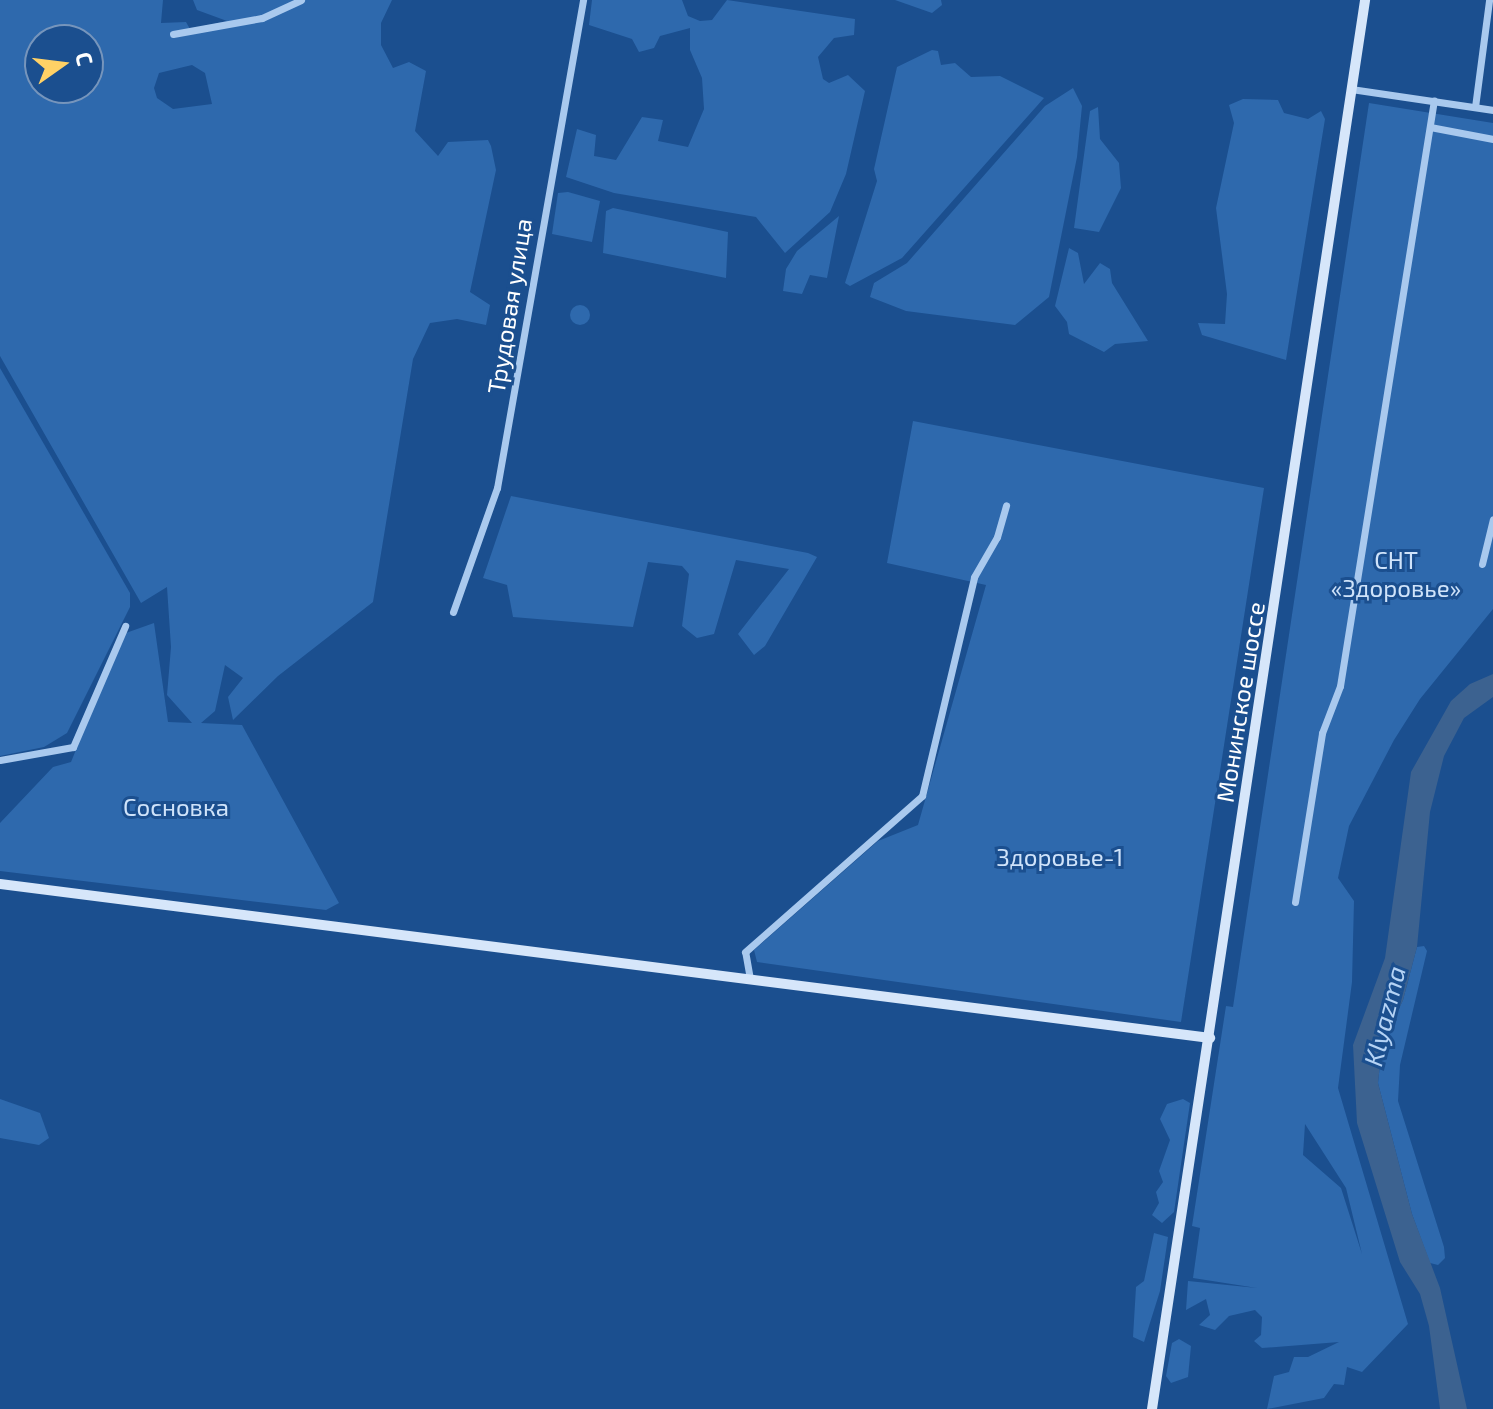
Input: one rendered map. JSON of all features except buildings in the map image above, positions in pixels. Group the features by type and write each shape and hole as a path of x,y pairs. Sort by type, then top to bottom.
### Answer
{"main road":[{"name":"Монинское шоссе","path":"1152,1409 1365,0"},
{"path":"0,884 1210,1038"}],"street":[{"path":"173,34 262,18 301,0"},
{"name":"Трудовая улица","path":"453,612 501,470 519,344 583,0"},
{"path":"1475,107 1489,0"},
{"path":"1351,89 1493,110"},
{"path":"1295,902 1322,733 1340,686 1434,100"},
{"path":"1430,127 1493,139"},
{"path":"750,979 745,952 922,796 974,577 997,537 1006,505"},
{"path":"1482,564 1493,519"},
{"path":"0,760 73,747 125,626"}],"green space":[{"name":"Сосновка","path":"0,0 163,0 161,23 186,22 190,29 227,21 197,10 193,0 392,0 381,23 381,45 393,68 409,62 426,71 415,131 438,156 448,142 488,140 491,146 496,170 470,292 490,305 486,325 457,319 430,323 413,359 373,602 278,676 233,720 228,697 243,678 225,665 215,711 201,723 242,725 339,903 326,910 0,871 0,823 53,767 71,762 123,634 154,623 168,722 192,723 167,695 171,647 167,587 141,603 0,356","holes":["192,65 205,73 212,104 173,109 157,98 154,88 159,73"]},
{"path":"592,0 682,0 688,16 700,21 712,20 727,0 855,19 854,35 834,38 818,57 823,79 829,83 848,75 865,91 846,174 830,212 785,253 756,217 614,193 566,177 577,129 596,135 594,156 616,160 642,117 663,120 658,141 688,147 704,109 702,78 690,50 690,28 660,36 654,48 639,52 632,39 589,25"},
{"path":"895,0 941,0 942,5 932,13"},
{"path":"932,50 938,51 941,65 955,63 971,77 1000,76 1044,98 902,258 850,286 845,283 877,181 874,169 897,67"},
{"path":"1073,88 1082,106 1077,157 1049,297 1015,325 906,311 870,297 874,283 907,263 1045,106"},
{"path":"1243,99 1278,100 1284,113 1308,119 1321,111 1325,119 1286,360 1202,335 1198,323 1225,324 1227,294 1216,208 1234,123 1229,105"},
{"name":"СНТ «Здоровье»","path":"1369,103 1493,123 1493,609 1420,699 1394,740 1349,826 1338,878 1354,901 1352,982 1338,1088 1408,1324 1362,1372 1347,1367 1344,1385 1334,1384 1324,1398 1267,1409 1274,1376 1289,1372 1294,1357 1308,1357 1339,1342 1262,1348 1254,1341 1261,1335 1262,1317 1255,1310 1229,1316 1215,1330 1199,1325 1210,1315 1206,1299 1186,1310 1188,1281 1257,1288 1193,1278 1200,1228 1192,1226 1226,1006 1233,1007","holes":["1305,1124 1346,1188 1362,1254 1341,1188 1303,1155"]},
{"path":"1098,107 1100,139 1119,163 1121,188 1099,232 1074,228 1090,111"},
{"path":"568,192 600,201 592,242 552,234 558,193"},
{"path":"613,208 728,232 726,278 603,253 606,211"},
{"path":"839,216 827,278 810,275 802,294 783,291 786,269 797,251"},
{"path":"1069,248 1078,253 1084,284 1100,263 1110,269 1112,283 1148,341 1115,344 1104,352 1069,334 1067,322 1055,306"},
{"path":"580,305 587,308 590,315 587,322 580,325 573,322 570,315 573,308"},
{"path":"0,368 130,593 130,607 67,733 44,747 0,756"},
{"name":"Здоровье-1","path":"913,421 1264,488 1181,1022 757,962 754,950 878,841 918,825 986,585 887,563"},
{"path":"511,496 817,557 765,646 754,655 738,634 789,569 736,560 714,634 697,638 682,626 689,574 682,566 648,562 633,627 513,617 507,585 483,578"},
{"path":"1424,946 1427,951 1400,1065 1398,1101 1444,1247 1445,1258 1438,1265 1430,1263 1412,1214 1378,1083 1382,1045 1403,1000 1417,947"},
{"path":"0,1099 40,1113 49,1138 39,1145 0,1138"},
{"path":"1183,1099 1190,1103 1174,1212 1162,1223 1152,1215 1159,1203 1156,1192 1163,1182 1159,1171 1170,1140 1160,1119 1167,1104"},
{"path":"1154,1233 1168,1237 1160,1291 1144,1342 1133,1337 1136,1287 1144,1281"},
{"path":"1179,1339 1191,1346 1188,1377 1171,1383 1166,1376 1172,1343"}],"water":[{"name":"Klyazma","path":"1493,674 1493,697 1464,718 1444,756 1430,812 1417,947 1403,1000 1382,1045 1378,1083 1412,1214 1440,1288 1467,1409 1440,1409 1429,1326 1420,1294 1400,1262 1357,1123 1353,1045 1385,958 1411,772 1451,701 1470,684"}]}
